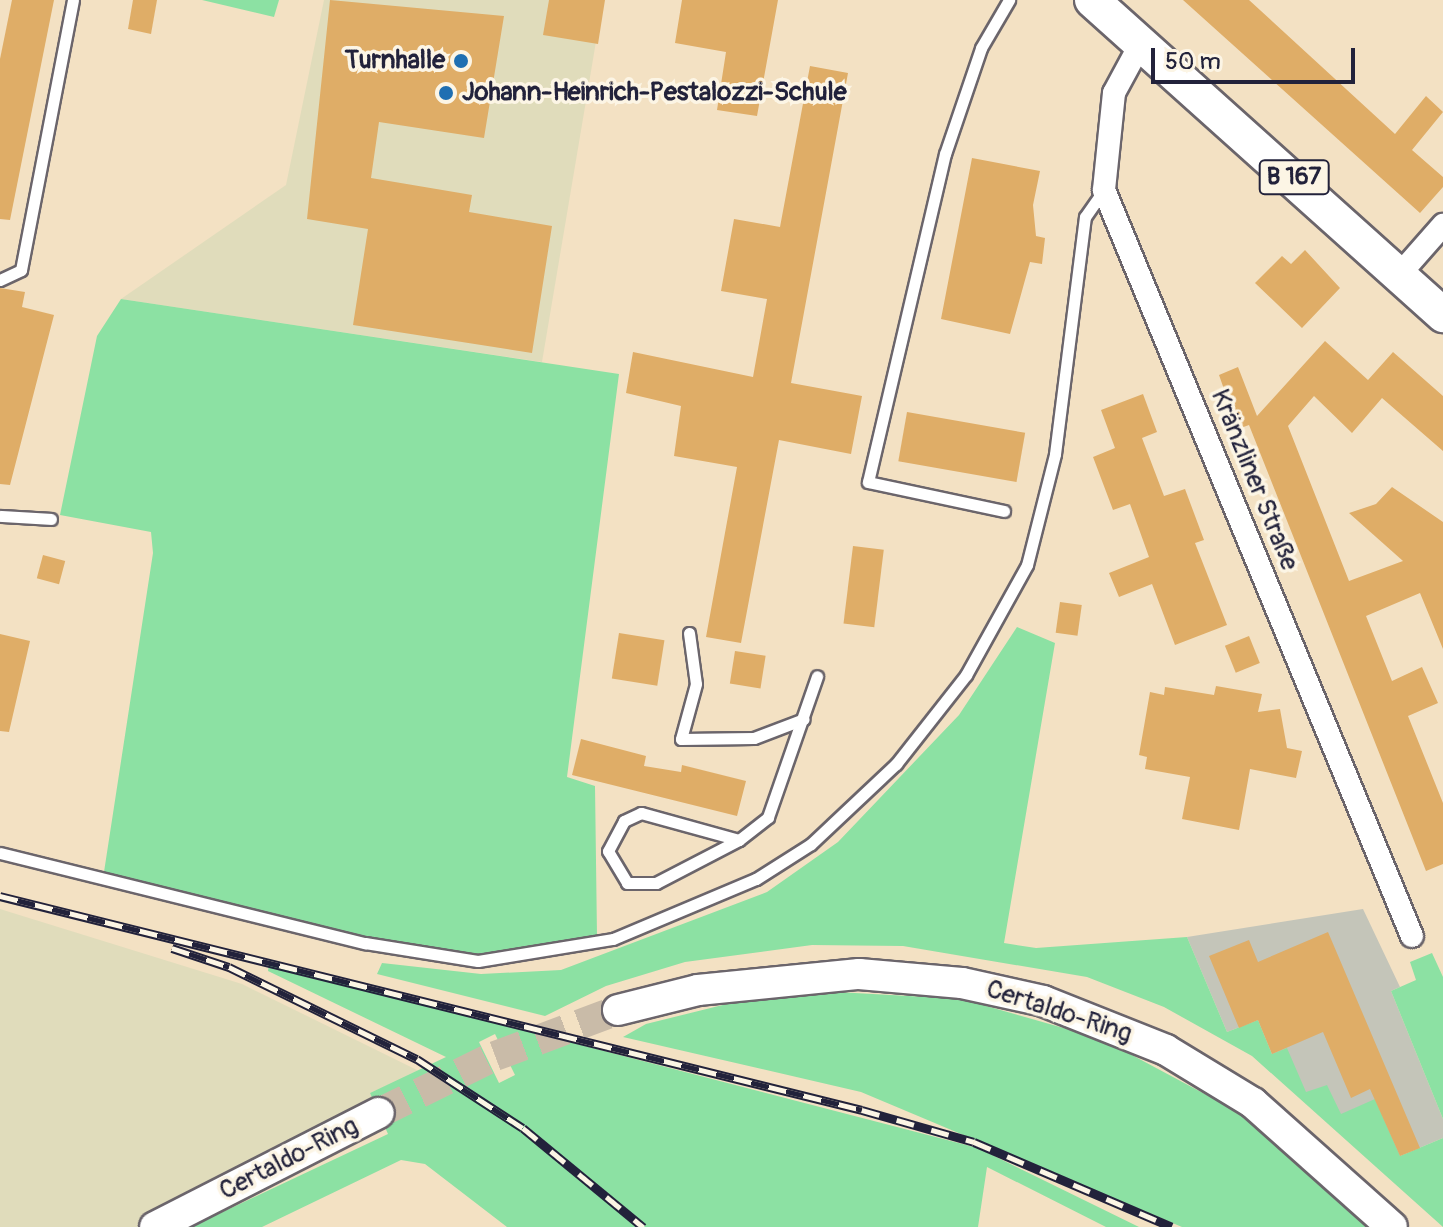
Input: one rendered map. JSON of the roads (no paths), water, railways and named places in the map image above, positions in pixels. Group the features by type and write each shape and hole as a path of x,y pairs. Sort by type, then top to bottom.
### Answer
{"main road":[{"name":"B 167","path":"1092,0 1443,315"},
{"name":"Certaldo-Ring","path":"618,1010 698,990 805,976 903,976 1030,998 1121,1029 1198,1068 1299,1140 1392,1227"},
{"name":"Certaldo-Ring","path":"155,1227 379,1113"}],"street":[{"name":"Kränzliner Straße","path":"1141,43 1114,93 1104,190 1412,936"},
{"path":"1399,275 1443,225"}],"lane":[{"path":"0,280 21,270 73,0"},
{"path":"1004,511 868,482 945,154 981,48 1009,0"},
{"path":"0,853 422,956 478,961 613,939 756,879 811,844 896,764 966,675 1027,565 1055,454 1085,217 1104,190"},
{"path":"0,516 51,519"},
{"path":"689,633 696,684 681,739 754,738 804,719"},
{"path":"739,840 641,813 624,821 608,851 617,877 640,886 739,840 768,817 817,676"}],"tunnel":[{"path":"379,1113 495,1056 618,1010"}],"railway":[{"path":"0,896 862,1110 974,1142 1172,1227"},
{"path":"172,948 229,967 417,1059 523,1128 643,1227"}],"place":[{"name":"Turnhalle","path":"461,61"},
{"name":"Johann-Heinrich-Pestalozzi-Schule","path":"446,93"}]}
